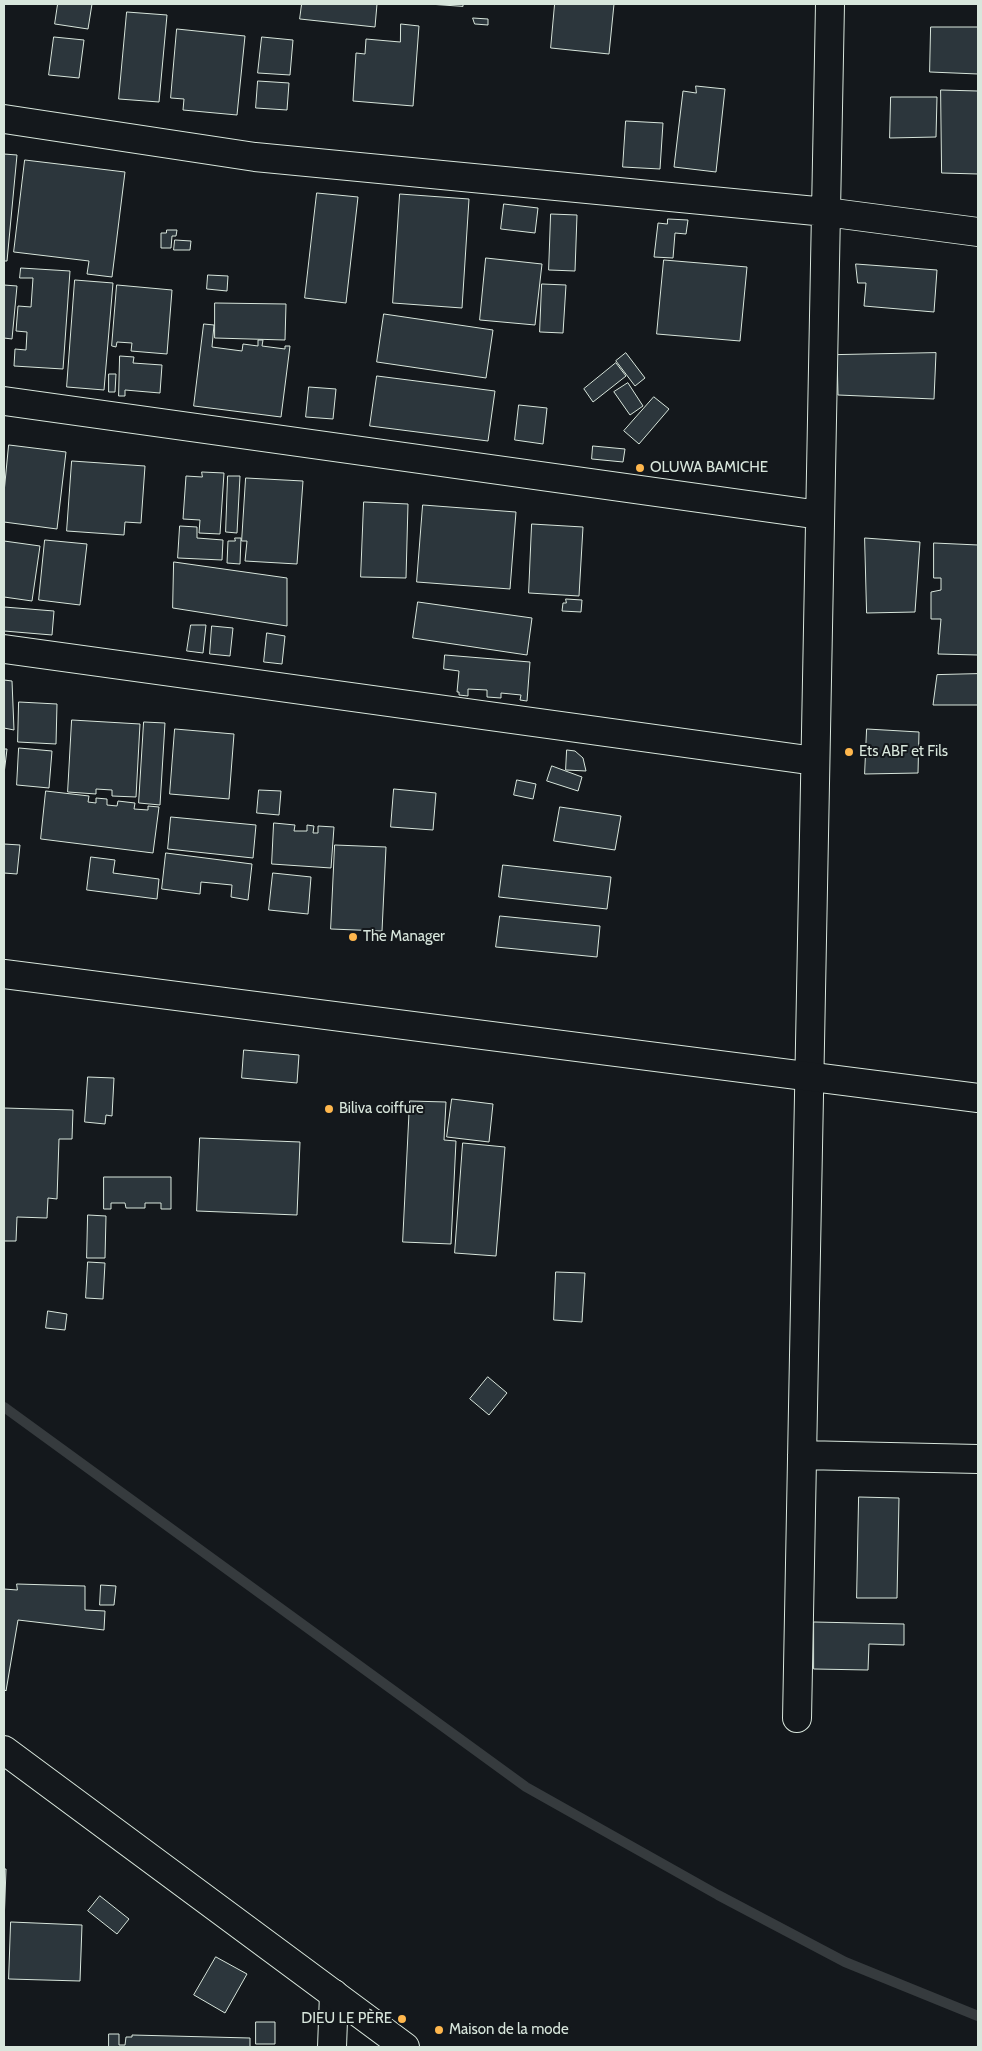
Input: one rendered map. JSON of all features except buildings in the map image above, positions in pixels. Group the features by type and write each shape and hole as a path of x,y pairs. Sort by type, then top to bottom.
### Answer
{"street":[{"path":"797,1718 830,4"},
{"path":"4,119 255,157 826,212 978,232"},
{"path":"4,401 820,515"},
{"path":"4,649 815,761"},
{"path":"4,974 978,1098"},
{"path":"802,1455 978,1459"},
{"path":"4,1750 406,2047"},
{"path":"332,2047 334,1994"}],"waterway":[{"path":"4,1407 526,1787 718,1895 845,1962 978,2016"}],"place":[{"name":"OLUWA BAMICHE","path":"640,468"},
{"name":"Ets ABF et Fils","path":"849,752"},
{"name":"The Manager","path":"353,937"},
{"name":"Biliva coiffure","path":"329,1109"},
{"name":"DIEU LE PÈRE","path":"402,2019"},
{"name":"Maison de la mode","path":"439,2030"}]}
